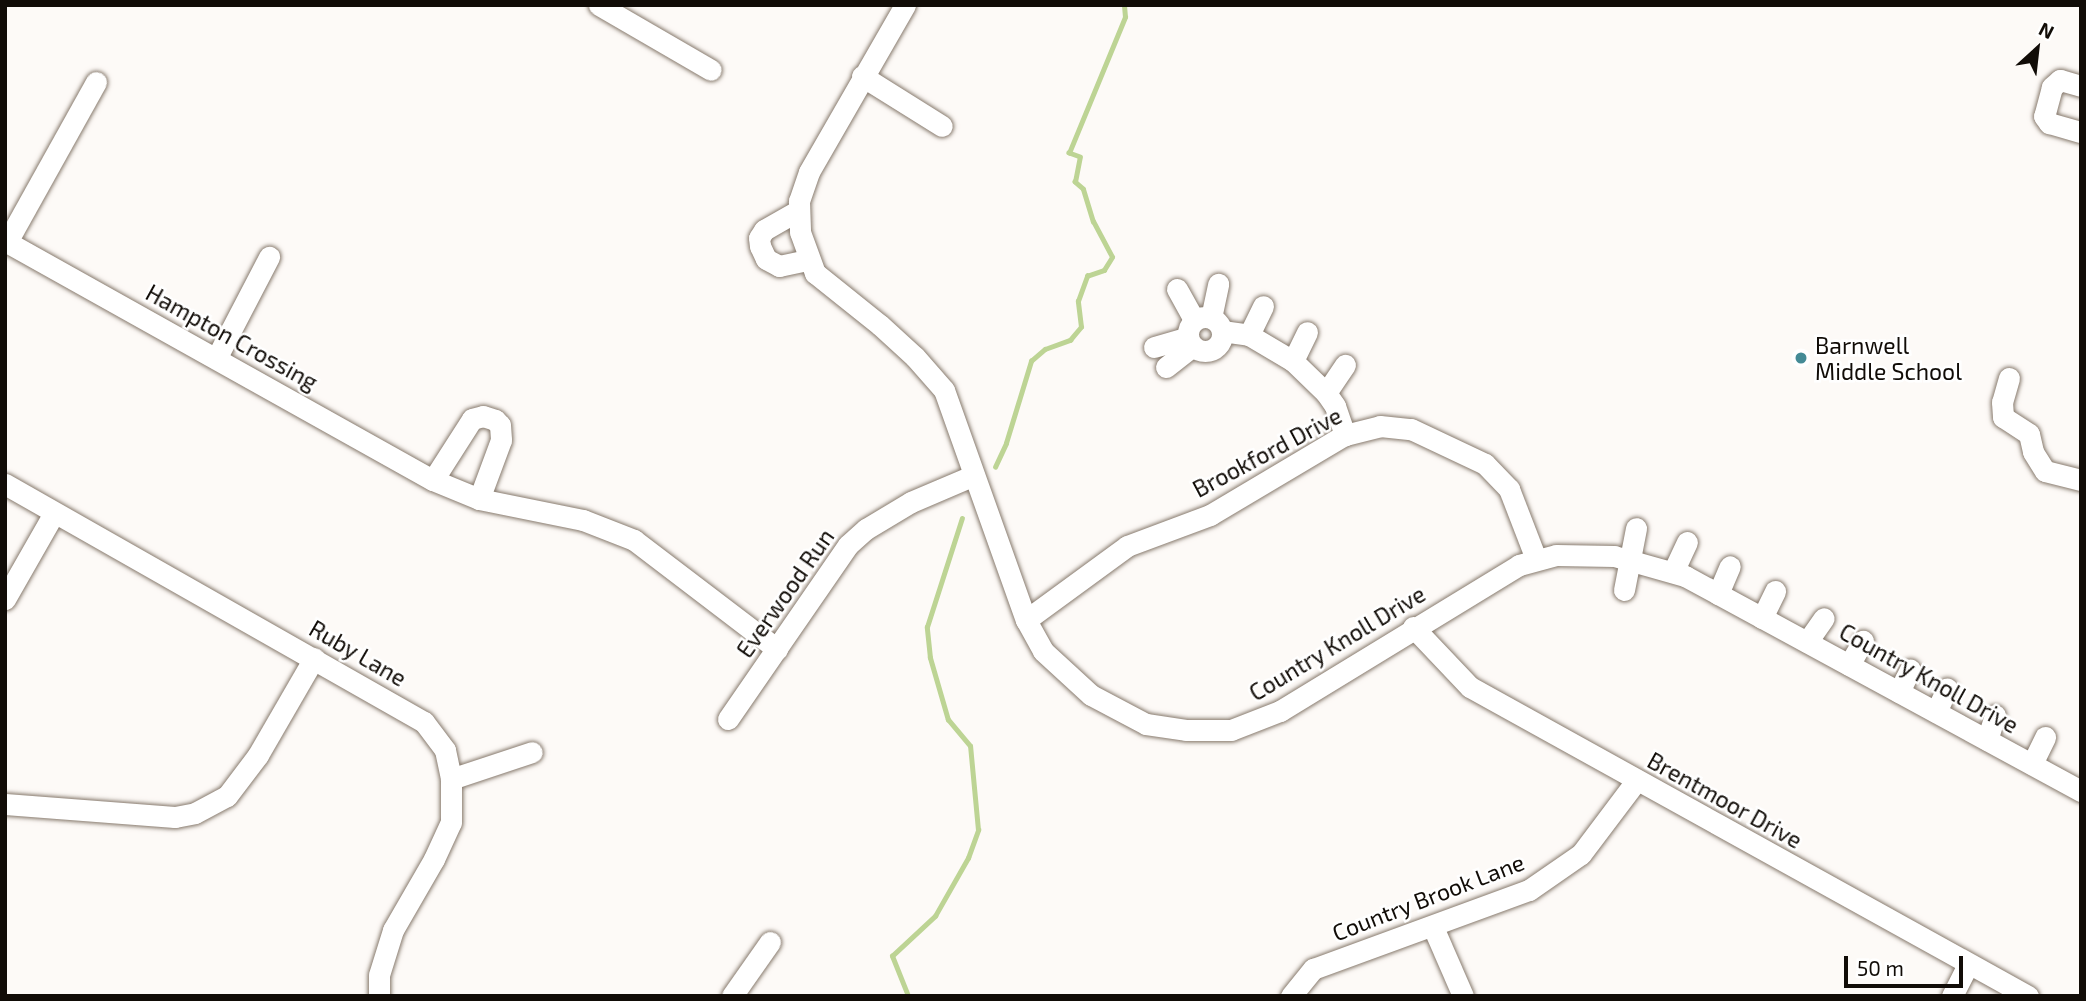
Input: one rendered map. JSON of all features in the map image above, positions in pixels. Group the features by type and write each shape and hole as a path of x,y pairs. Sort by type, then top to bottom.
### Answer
{"street":[{"path":"599,5 711,70"},
{"name":"Country Knoll Drive","path":"905,5 809,172 799,201 800,232 808,260 815,273 880,325 944,390 972,476 1026,620 1043,651 1091,695 1146,724 1186,730 1231,730 1261,720 1518,565 1556,555 1614,556 1673,572 2032,764 2077,782"},
{"path":"862,76 942,126"},
{"path":"2081,86 2060,80 2052,87 2044,116 2049,123 2081,132"},
{"path":"6,241 96,82"},
{"path":"800,210 764,230 759,237 760,246 766,259 779,266 808,260"},
{"name":"Hampton Crossing","path":"6,241 433,480 479,499 583,520 612,529 653,554 777,649"},
{"path":"216,357 269,257"},
{"path":"1166,367 1202,331 1218,284"},
{"path":"1177,289 1202,331"},
{"path":"1250,335 1263,306"},
{"path":"1154,347 1202,331 1250,335 1293,360 1326,393 1335,406 1345,435"},
{"path":"1293,360 1307,332"},
{"path":"1326,393 1345,365"},
{"path":"2010,378 2002,402 2003,417 2029,434 2033,452 2045,471 2081,480"},
{"path":"433,480 472,419 483,416 495,420 500,425 500,440 479,499"},
{"name":"Brookford Drive","path":"1026,620 1127,546 1210,515 1345,435 1380,426 1411,429 1485,464 1508,489 1536,559"},
{"name":"Everwood Run","path":"728,719 848,545 866,529 911,502 972,476"},
{"name":"Ruby Lane","path":"5,484 424,722 445,750 451,779 451,822 434,859 393,930 379,975 379,996"},
{"path":"5,599 54,513"},
{"path":"1624,590 1636,528"},
{"path":"1673,572 1687,542"},
{"path":"1718,594 1730,566"},
{"path":"1762,618 1775,592"},
{"path":"1807,642 1824,618"},
{"name":"Brentmoor Drive","path":"1413,627 1470,687 2028,996"},
{"path":"1849,665 1863,641"},
{"path":"5,804 175,817 195,813 215,804 227,796 258,755 314,658"},
{"path":"1899,692 1910,669"},
{"path":"1936,712 1947,688"},
{"path":"1987,740 1995,715"},
{"path":"2032,764 2045,737"},
{"path":"451,779 532,752"},
{"name":"Country Brook Lane","path":"1291,996 1313,969 1529,890 1581,854 1636,780"},
{"path":"1433,927 1463,996"},
{"path":"732,996 769,942"},
{"path":"1952,996 1968,965"}],"waterway":[{"path":"995,467 1006,443 1031,361 1045,349 1070,340 1081,327 1078,301 1087,276 1104,270 1112,257 1093,222 1083,189 1075,182 1080,157 1069,153 1125,17 1124,5"},
{"path":"908,996 892,956 935,916 968,858 978,830 970,746 948,720 930,658 927,627 962,518"}],"place":[{"name":"Barnwell Middle School","path":"1801,358"}]}
